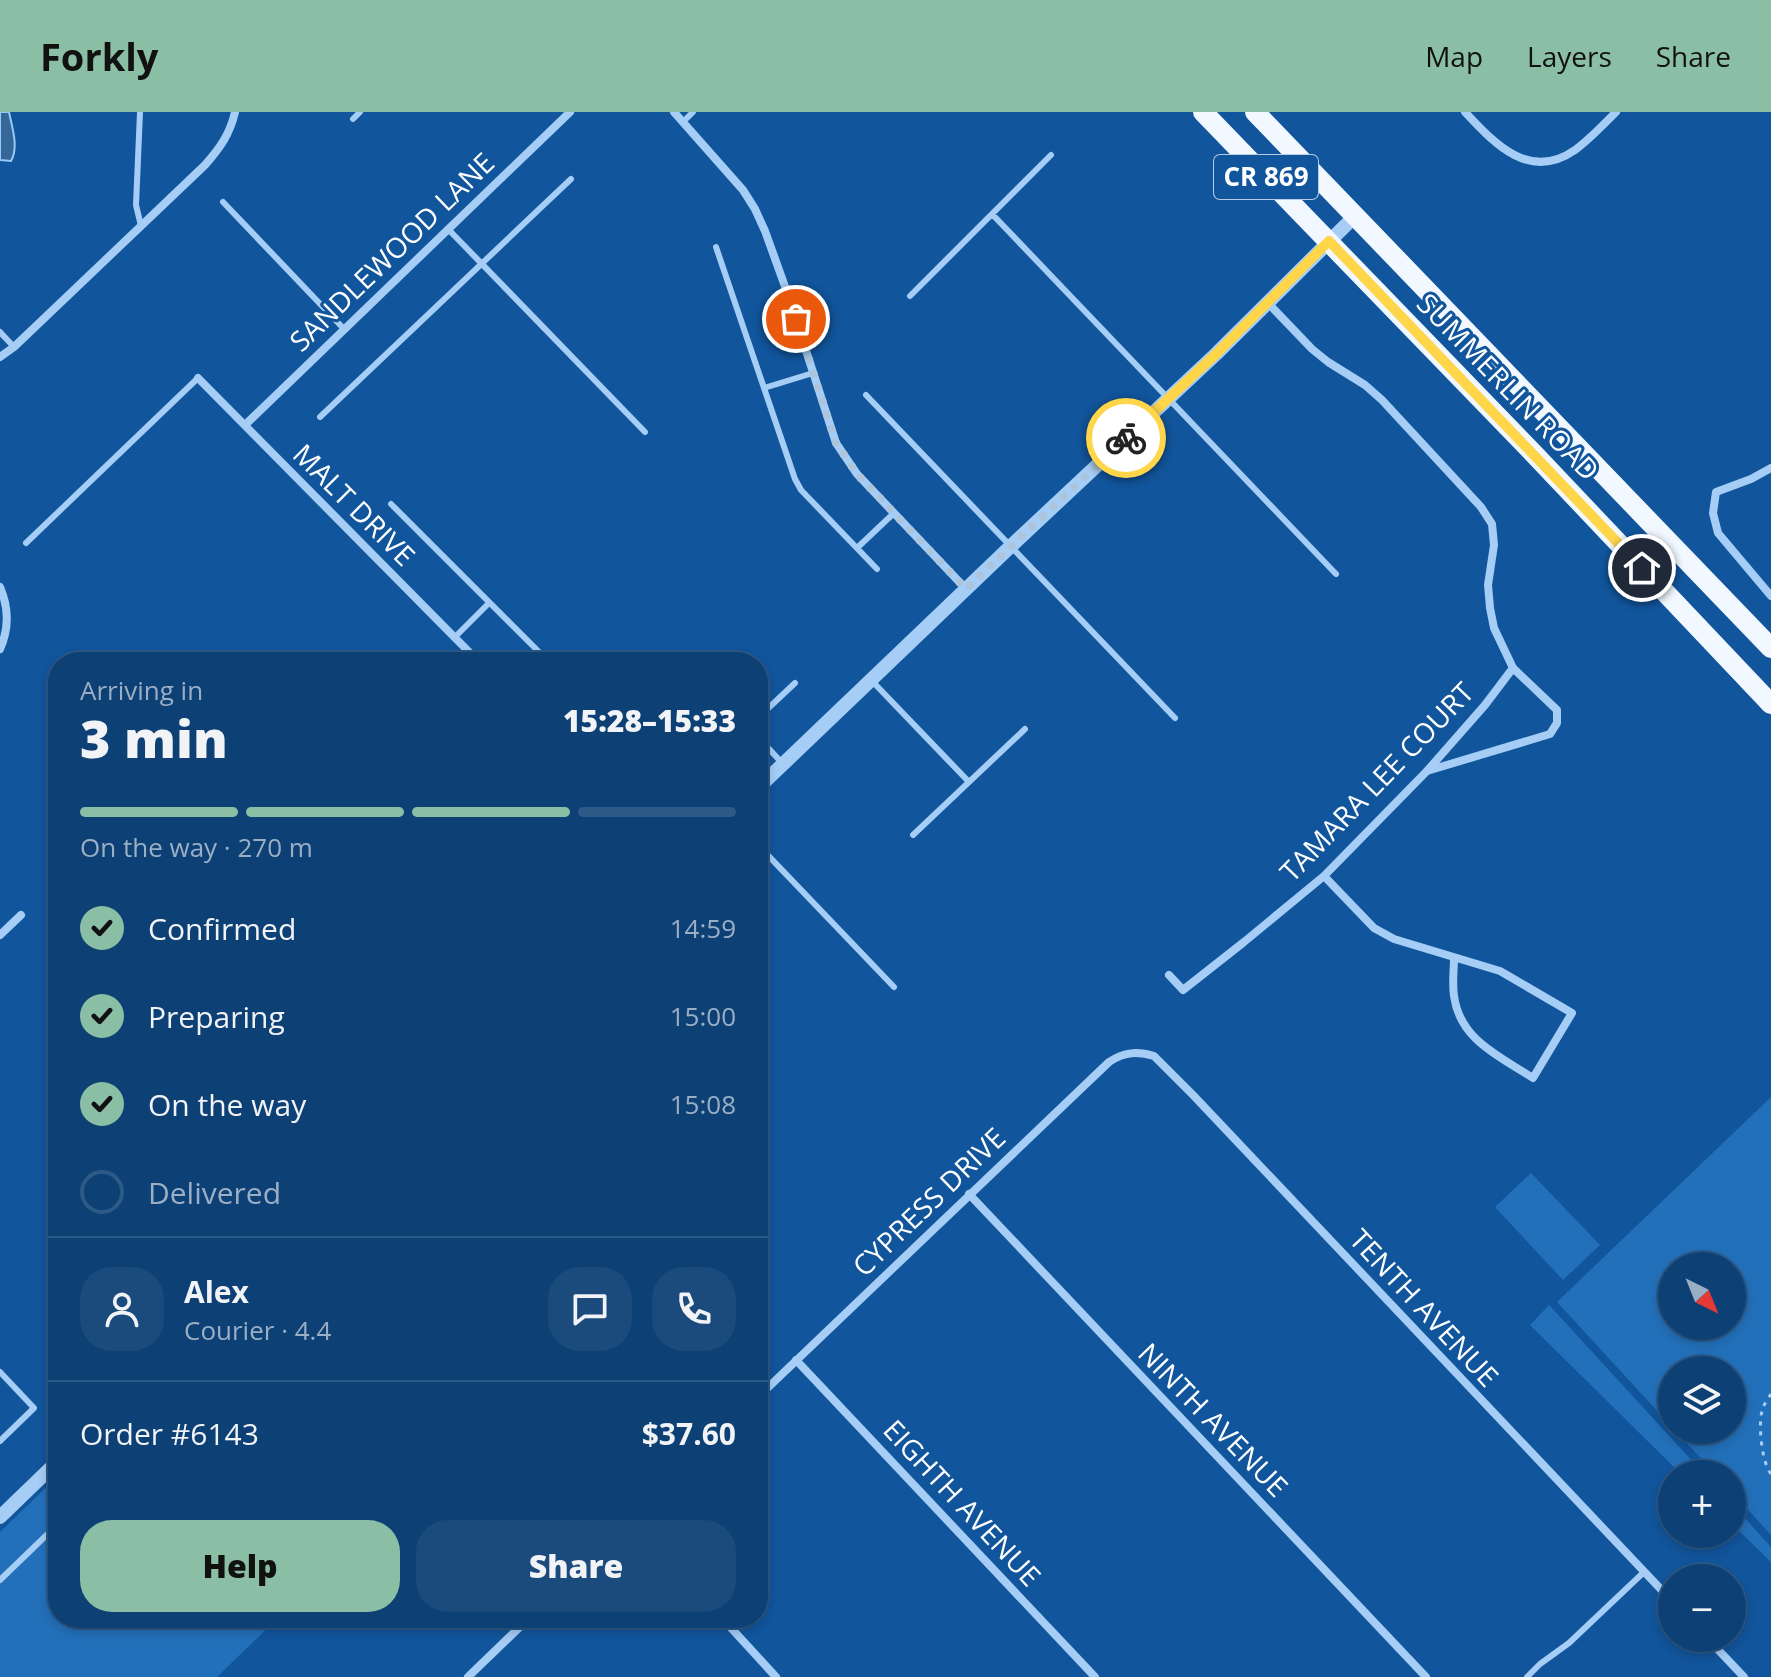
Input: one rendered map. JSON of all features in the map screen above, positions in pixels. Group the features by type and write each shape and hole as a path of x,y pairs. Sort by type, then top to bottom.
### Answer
{"main road":[{"name":"SUMMERLIN ROAD","path":"1203,112 1771,704"},
{"name":"SUMMERLIN ROAD","path":"1255,112 1771,648"}],"street":[{"path":"0,357 219,150 229,133 235,112"},
{"name":"SANDLEWOOD LANE","path":"245,425 570,112"},
{"path":"674,112 743,190 755,209 787,292 836,443 857,474 966,589"},
{"path":"1465,112 1495,143 1512,155 1533,161 1555,160 1573,151 1616,112"},
{"path":"768,778 1268,303 1356,215"},
{"path":"1268,303 1312,349 1382,400 1481,507 1492,524 1494,545 1488,585 1494,628 1513,668 1557,710 1557,723 1550,734 1427,771"},
{"name":"MALT DRIVE","path":"198,378 469,652"},
{"path":"1771,468 1716,492 1713,513 1718,533 1771,596"},
{"path":"0,587 7,614 6,637 0,649"},
{"name":"TAMARA LEE COURT","path":"1169,975 1183,990 1324,876 1427,771 1513,668"},
{"path":"1324,876 1374,928 1394,939 1500,971 1572,1013 1533,1078 1477,1040 1463,1024 1454,995 1454,958"},
{"path":"0,935 21,915"},
{"name":"CYPRESS DRIVE","path":"768,1387 1109,1062 1119,1055 1139,1053"},
{"name":"TENTH AVENUE","path":"1139,1053 1154,1056 1193,1095 1658,1586"},
{"name":"NINTH AVENUE","path":"969,1194 1426,1677"},
{"name":"EIGHTH AVENUE","path":"796,1360 1095,1677"},
{"path":"0,1517 48,1471"},
{"path":"468,1677 519,1628"},
{"path":"731,1628 776,1677"},
{"path":"1720,1652 1744,1677"}],"lane":[{"path":"140,112 136,205 141,226"},
{"path":"353,119 360,112"},
{"path":"683,122 693,112"},
{"path":"910,296 1051,155"},
{"path":"320,417 571,179"},
{"path":"223,202 344,329"},
{"path":"992,214 1336,574"},
{"path":"448,229 645,432"},
{"path":"716,247 795,479 801,490 877,569"},
{"path":"0,332 14,347"},
{"path":"764,388 813,373"},
{"path":"26,543 198,378"},
{"path":"866,395 1175,718"},
{"path":"391,504 539,652"},
{"path":"857,548 894,513"},
{"path":"454,638 489,603"},
{"path":"871,680 969,782"},
{"path":"768,709 795,683"},
{"path":"913,835 1025,729"},
{"path":"768,748 783,764"},
{"path":"768,855 894,987"},
{"path":"0,1372 34,1408 0,1441"},
{"path":"0,1580 48,1534"},
{"path":"1527,1677 1569,1643 1644,1572"}],"path":[{"path":"1771,1394 1762,1411 1760,1431 1766,1469 1771,1474"}],"shaded area":[{"path":"0,112 9,112 12,124 15,143 11,161 0,160"},
{"path":"1771,1097 1771,1535 1746,1507 1746,1460 1702,1460 1688,1444 1746,1444 1746,1356 1658,1356 1658,1412 1557,1302"},
{"path":"1531,1173 1600,1245 1563,1280 1495,1207"},
{"path":"1549,1305 1658,1424 1658,1444 1676,1444 1691,1460 1667,1460 1530,1325"},
{"path":"48,1486 48,1628 268,1628 217,1677 0,1677 0,1532"},
{"path":"1746,1519 1771,1547 1771,1562 1746,1538"}],"way so far":[{"path":"796,319 836,443 846,459 966,589 1126,438"}],"route":[{"path":"1126,438 1329,241 1642,568"}]}
